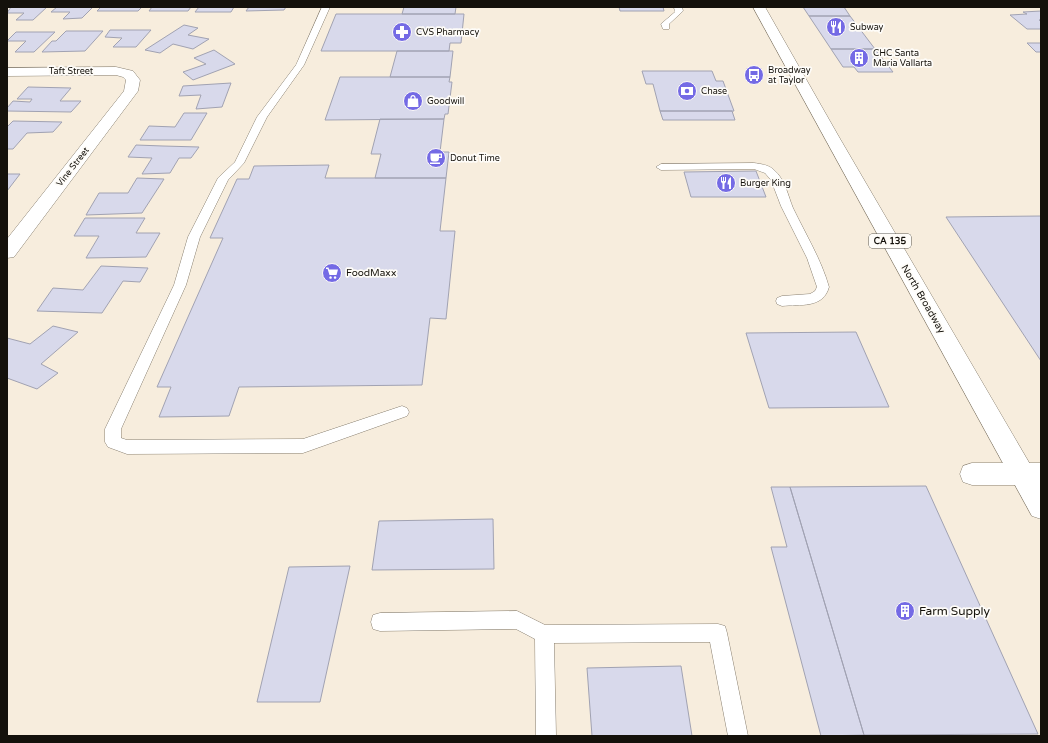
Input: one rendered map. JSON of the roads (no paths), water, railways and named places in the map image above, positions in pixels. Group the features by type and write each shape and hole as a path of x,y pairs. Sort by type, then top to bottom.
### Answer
{"main road":[{"name":"North Broadway","path":"759,7 831,137 1032,474 1041,507"},
{"name":"Taft Street","path":"7,72 116,71 128,74 133,80"},
{"name":"Vine Street","path":"7,252 131,91 133,80"},
{"path":"972,474 1032,474"}],"lane":[{"path":"326,7 300,65 262,117 239,163 224,178 197,231 180,285 113,429 113,442 127,447 303,446 402,412"},
{"path":"666,27 666,22 677,15 680,11 678,7"},
{"path":"661,167 754,166 771,172 775,177 789,211 796,221 823,287 821,294 813,299 782,301"},
{"path":"380,622 517,620 544,634 718,633 738,736"},
{"path":"544,634 546,736"}],"place":[{"name":"Subway","path":"836,27"},
{"name":"CVS Pharmacy","path":"402,32"},
{"name":"CHC Santa Maria Vallarta","path":"859,58"},
{"name":"Broadway at Taylor","path":"754,75"},
{"name":"Chase","path":"687,91"},
{"name":"Goodwill","path":"413,101"},
{"name":"Donut Time","path":"436,158"},
{"name":"Burger King","path":"726,183"},
{"name":"FoodMaxx","path":"332,273"},
{"name":"Farm Supply","path":"905,611"}]}
